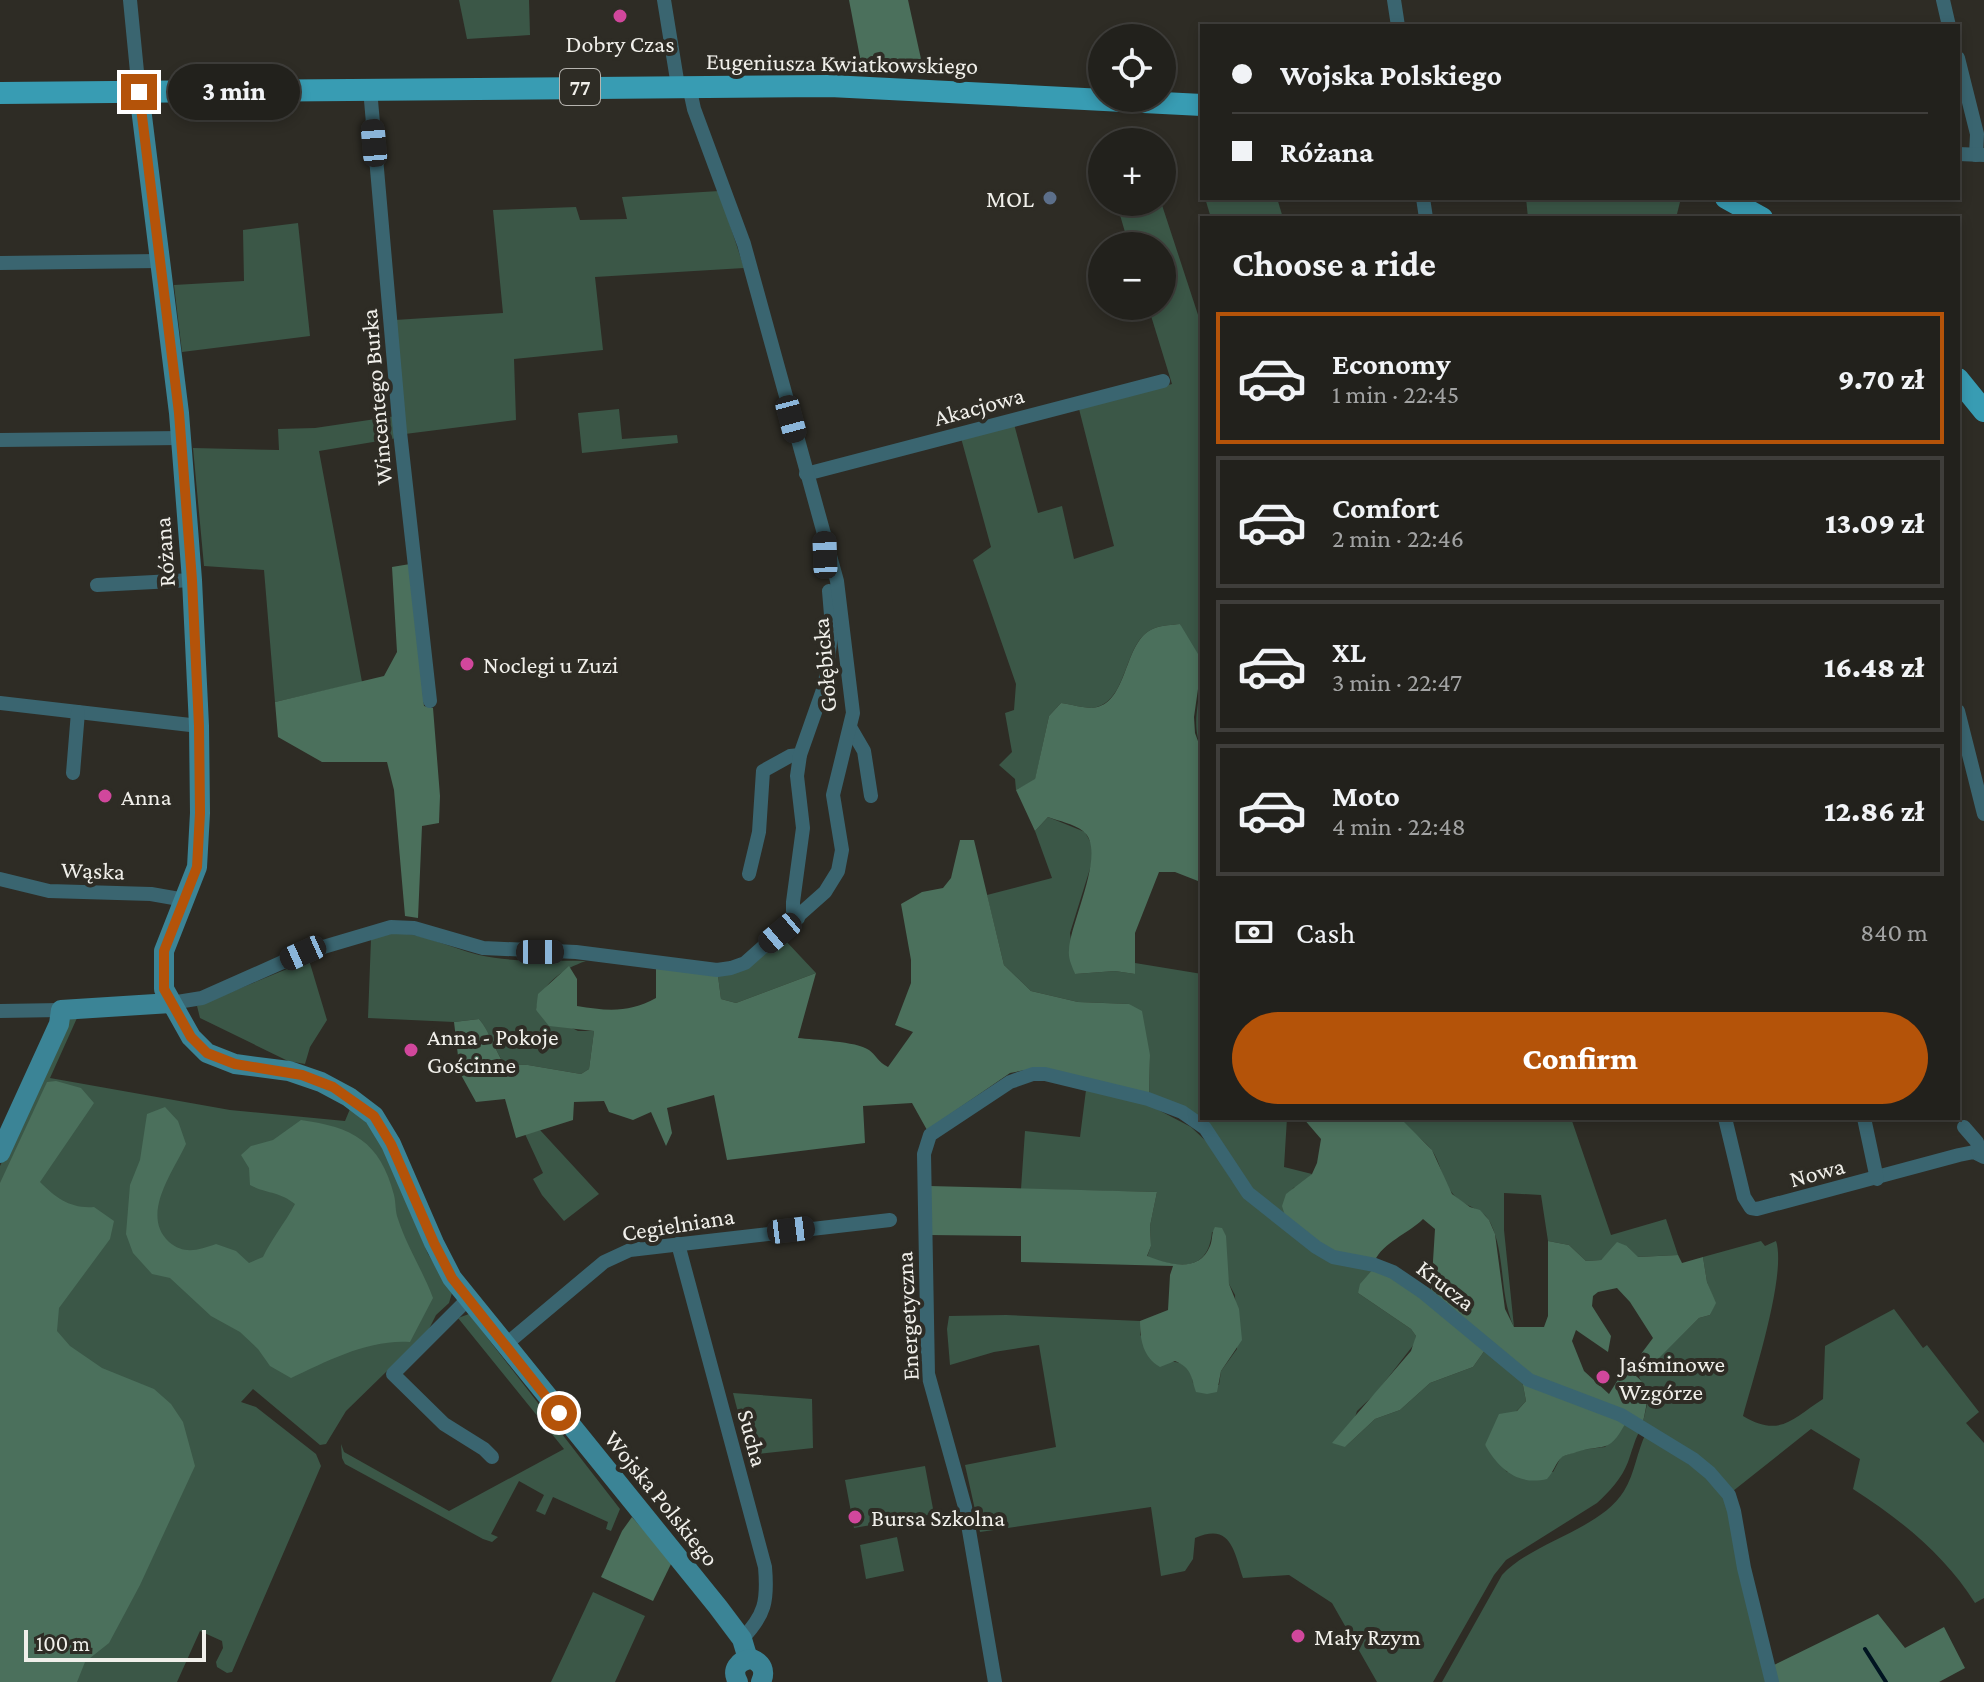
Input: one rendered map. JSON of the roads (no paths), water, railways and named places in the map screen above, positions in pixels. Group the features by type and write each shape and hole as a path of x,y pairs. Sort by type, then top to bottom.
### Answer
{"main road":[{"name":"Eugeniusza Kwiatkowskiego","path":"0,93 884,87 1200,105"},
{"path":"1730,200 1756,212"},
{"path":"1960,381 1984,411"}],"street":[{"path":"130,0 139,92"},
{"name":"Gołębicka","path":"171,1003 202,998 303,953 391,927 414,928 483,948 576,952 717,970 731,968 745,963 798,918 825,892 838,871 842,850 833,795 853,713 837,581 744,244 684,86 664,0"},
{"path":"1394,0 1398,24"},
{"path":"1943,0 1949,24"},
{"path":"1960,66 1980,155 1960,154"},
{"name":"Wincentego Burka","path":"370,89 400,432 430,701"},
{"name":"Różana","path":"139,92 181,438 199,726 200,840 197,867 164,951 162,979 171,1003"},
{"path":"0,263 159,261"},
{"name":"Akacjowa","path":"806,474 1163,381"},
{"path":"0,440 181,438"},
{"path":"798,918 793,911 793,902 803,828 797,776 800,755 825,684 832,627 824,535"},
{"path":"97,585 192,580"},
{"path":"0,703 199,726"},
{"path":"73,773 78,712"},
{"path":"850,727 864,751 871,796"},
{"path":"1960,729 1984,814"},
{"path":"749,874 759,832 763,771 790,756 800,755"},
{"name":"Wąska","path":"0,879 49,891 151,894 185,900"},
{"path":"0,1011 171,1003"},
{"name":"Wojska Polskiego","path":"171,1003 191,1037 214,1057 235,1064 302,1075 333,1087 374,1116 391,1144 443,1262 468,1299 745,1649 761,1665 764,1670 762,1682"},
{"path":"0,1153 59,1024 61,1010"},
{"name":"Krucza","path":"972,1109 1010,1082 1033,1074 1045,1074 1148,1099 1182,1112 1205,1128 1248,1193 1316,1247 1333,1257 1375,1265 1393,1272 1424,1293 1529,1380 1621,1415 1693,1459 1729,1495 1772,1682"},
{"name":"Energetyczna","path":"972,1109 930,1135 925,1145 927,1355 928,1374 965,1507 995,1682"},
{"name":"Nowa","path":"1725,1120 1744,1197 1751,1208 1765,1208 1959,1155 1982,1155"},
{"path":"1864,1120 1877,1179"},
{"path":"1964,1127 1977,1142 1982,1155"},
{"name":"Cegielniana","path":"504,1346 616,1255 638,1248 890,1220"},
{"name":"Sucha","path":"678,1244 765,1567 767,1593 760,1619 745,1649"},
{"path":"468,1299 393,1374 444,1424 492,1457"},
{"path":"738,1682 736,1667 745,1649"}],"waterway":[{"path":"1865,1649 1886,1682"}],"place":[{"name":"Dobry Czas","path":"620,16"},
{"name":"MOL","path":"1050,198"},
{"name":"Noclegi u Zuzi","path":"467,664"},
{"name":"Anna","path":"105,796"},
{"name":"Anna - Pokoje Gościnne","path":"411,1050"},
{"name":"Jaśminowe Wzgórze","path":"1603,1377"},
{"name":"Bursa Szkolna","path":"855,1517"},
{"name":"Mały Rzym","path":"1298,1636"}]}
